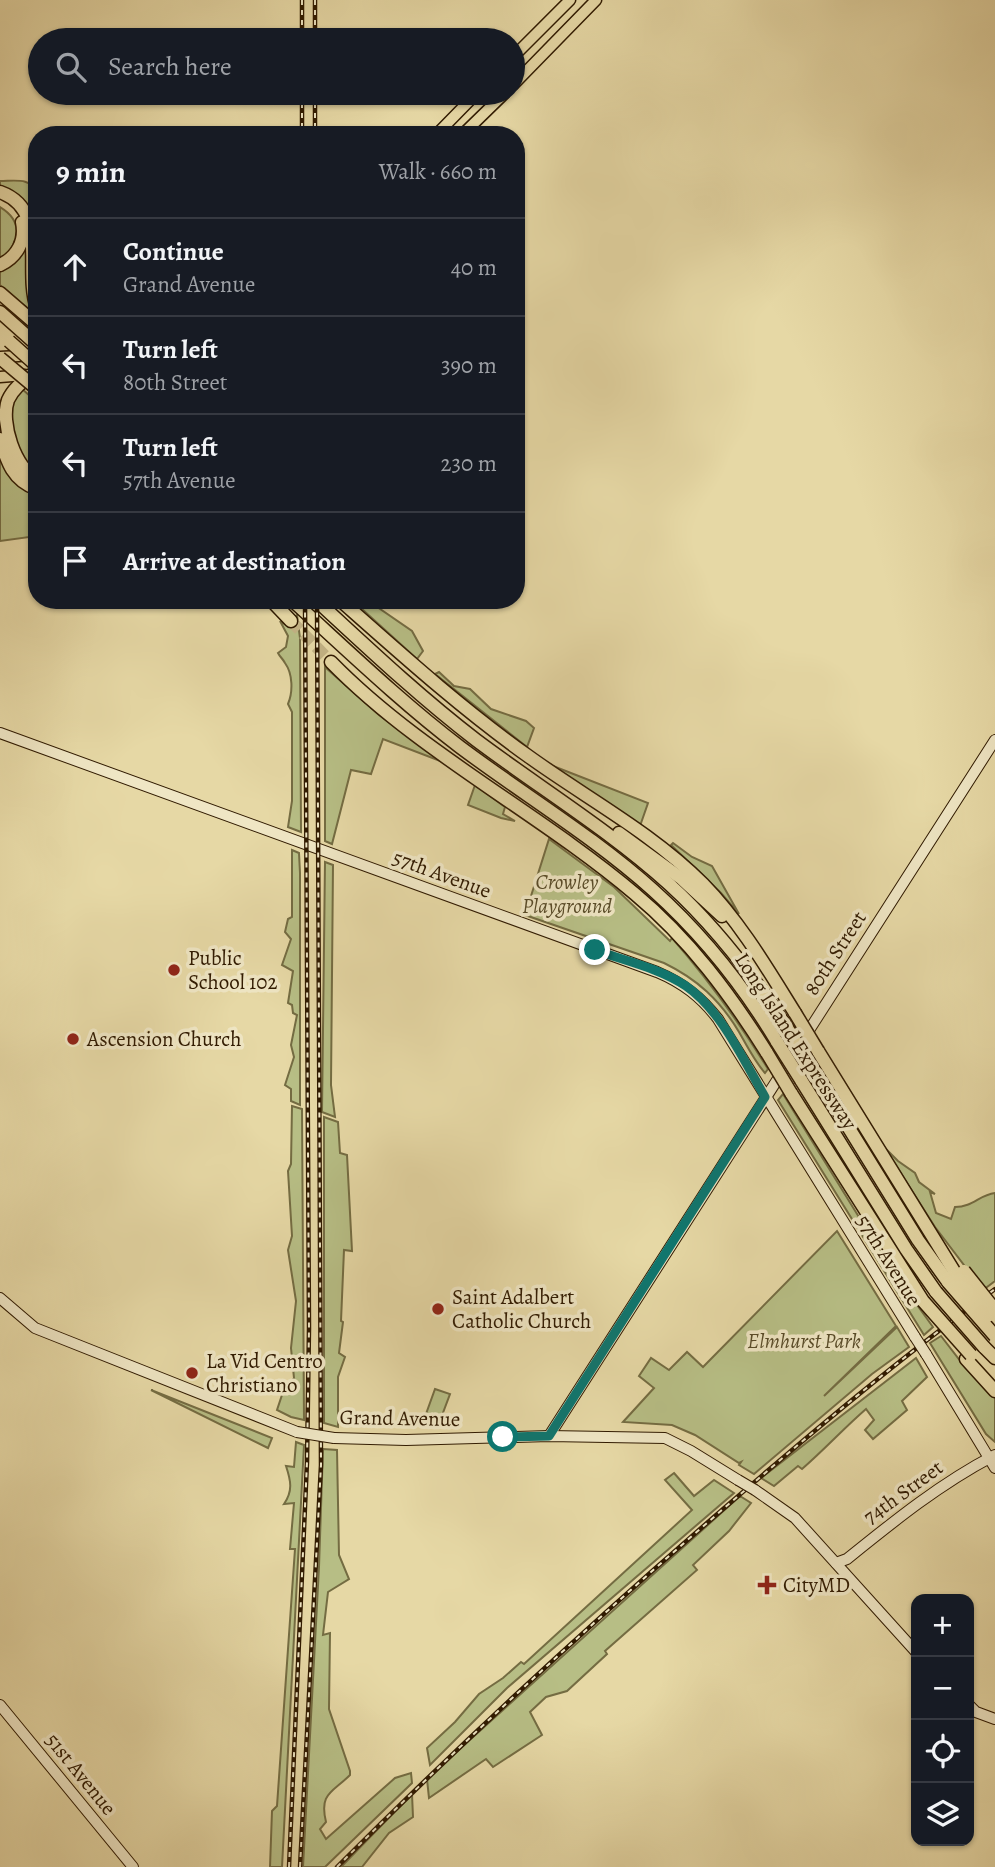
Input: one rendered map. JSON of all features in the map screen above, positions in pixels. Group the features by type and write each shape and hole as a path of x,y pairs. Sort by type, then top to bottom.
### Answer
{"highway":[{"path":"0,192 15,199 28,218"},
{"path":"0,200 17,212 23,229 19,248 12,258 0,265"},
{"path":"0,293 28,317"},
{"path":"0,312 28,338"},
{"path":"4,337 28,364"},
{"path":"0,358 28,384"},
{"path":"0,364 28,386"},
{"path":"28,378 8,399 5,418 19,464 28,474"},
{"path":"0,439 15,475 28,485"},
{"path":"280,609 291,621"},
{"name":"Long Island Expressway","path":"302,609 439,731 612,857 652,889 688,924 751,1002 892,1227 936,1292 995,1358"},
{"name":"Long Island Expressway","path":"326,609 435,708 641,860 688,902 740,960 787,1028 911,1229 957,1277 995,1336"},
{"path":"350,609 487,726 673,856 726,910 760,957 957,1277 995,1325"},
{"path":"331,662 392,716 611,874 673,929 713,974 738,1008 923,1301 995,1391"},
{"path":"569,806 613,828 673,872 712,906 760,957"},
{"path":"957,1277 995,1310"},
{"path":"968,1357 995,1379"}],"main road":[{"path":"525,45 570,0"},
{"path":"525,73 596,0"},
{"path":"445,126 465,105"},
{"path":"471,126 493,105"},
{"path":"0,358 28,356"},
{"path":"0,377 28,373"}],"street":[{"name":"57th Avenue","path":"0,733 672,978 700,997 711,1010 992,1456 995,1468"},
{"name":"80th Street","path":"549,1436 995,740"},
{"name":"Grand Avenue","path":"0,1298 34,1328 297,1432 334,1438 406,1440 549,1436 665,1438 680,1444 755,1490 795,1518 911,1646"},
{"name":"74th Street","path":"836,1563 847,1559 909,1508 957,1475 992,1456"},
{"name":"51st Avenue","path":"0,1705 133,1867"},
{"path":"974,1710 995,1718"}],"green space":[{"path":"0,181 28,182 28,221 0,188"},
{"path":"0,207 13,219 16,233 12,247 0,261"},
{"path":"26,237 28,309 0,285 0,269"},
{"path":"22,389 28,394 28,465 9,425 8,416 14,398"},
{"path":"0,452 28,483 28,537 0,541"},
{"path":"362,609 380,609 412,631 423,651 417,659"},
{"path":"297,615 300,638 301,832 288,827 292,801 292,712 288,704 291,683 288,667 278,653 286,647 288,636 280,621 286,625"},
{"path":"325,667 379,715 443,762 383,739 371,774 351,770 332,844 325,841"},
{"path":"439,672 454,686 470,689 491,709 526,721 534,728 527,747 435,674"},
{"path":"553,766 648,803 640,826"},
{"path":"475,785 505,807 503,814 515,821 468,805"},
{"name":"Crowley Playground","path":"549,839 614,887 670,941 672,938 734,1018 768,1069 765,1073 724,1010 687,976 664,963 525,915"},
{"path":"673,843 692,857 712,866 739,914 671,845"},
{"path":"292,850 299,853 300,873 300,1105 291,1101 291,1089 285,1085 294,1057 291,1045 297,1015 288,1003 293,971 282,965 291,939 285,932 288,919 292,917"},
{"path":"325,862 333,865 331,1085 335,1117 322,1112"},
{"path":"783,1094 891,1269 933,1327 924,1335 778,1100"},
{"path":"292,1106 302,1109 304,1420 277,1410 284,1389 292,1391 291,1382 294,1378 291,1348 296,1301 288,1250 292,1236 288,1171 291,1164"},
{"path":"324,1117 338,1122 340,1153 347,1155 352,1251 344,1250 343,1322 339,1353 345,1357 338,1377 338,1427 324,1423"},
{"path":"884,1147 935,1194 930,1192 936,1213 951,1219 955,1207 995,1193 995,1281 983,1290 935,1227"},
{"name":"Elmhurst Park","path":"837,1231 896,1326 824,1396 897,1327 909,1347 872,1374 754,1474 739,1465 741,1462 672,1425 623,1422 654,1388 639,1376 651,1358 669,1370 687,1352 703,1367"},
{"path":"941,1336 965,1367 995,1398 995,1442 986,1434 930,1343"},
{"path":"916,1358 927,1377 902,1401 907,1410 873,1439 865,1430 874,1420 866,1409 802,1469 798,1466 774,1486 761,1478"},
{"path":"435,1389 450,1394 438,1426 422,1425"},
{"path":"151,1390 272,1438 268,1448"},
{"path":"296,1442 304,1445 282,1867 270,1867 272,1811 277,1806 295,1549 290,1549 294,1503 284,1504 290,1486 286,1466 294,1467"},
{"path":"323,1449 337,1450 339,1555 349,1579 328,1592 323,1635 330,1633 329,1709 350,1775 326,1799 326,1822 320,1829 326,1839 395,1778 411,1773 412,1783 325,1867 303,1867 319,1567"},
{"path":"674,1473 694,1496 714,1480 734,1493 507,1688 430,1765 427,1748 455,1722 479,1694 521,1662 524,1664 692,1510 665,1480"},
{"path":"740,1496 751,1503 729,1531 693,1565 697,1570 605,1651 607,1654 567,1691 546,1697 530,1712 542,1735 493,1767 486,1759 429,1798 427,1779 431,1775"},
{"path":"412,1794 413,1817 389,1833 362,1867 341,1867"}],"tunnel":[{"path":"291,621 331,662"}],"railway":[{"path":"302,0 302,28"},
{"path":"315,0 315,28"},
{"path":"302,105 302,126"},
{"path":"315,105 315,126"},
{"path":"289,1867 307,1462 309,1328 305,609"},
{"path":"300,1867 321,1465 317,609"},
{"path":"337,1867 575,1640 673,1553 856,1396 995,1289"}],"place":[{"name":"Public School 102","path":"174,970"},
{"name":"Ascension Church","path":"73,1039"},
{"name":"Saint Adalbert Catholic Church","path":"438,1309"},
{"name":"La Vid Centro Christiano","path":"192,1373"},
{"name":"CityMD","path":"767,1585"}],"route":[{"path":"503,1437 549,1436 765,1097 718,1019 700,997 672,978 595,950"}]}
